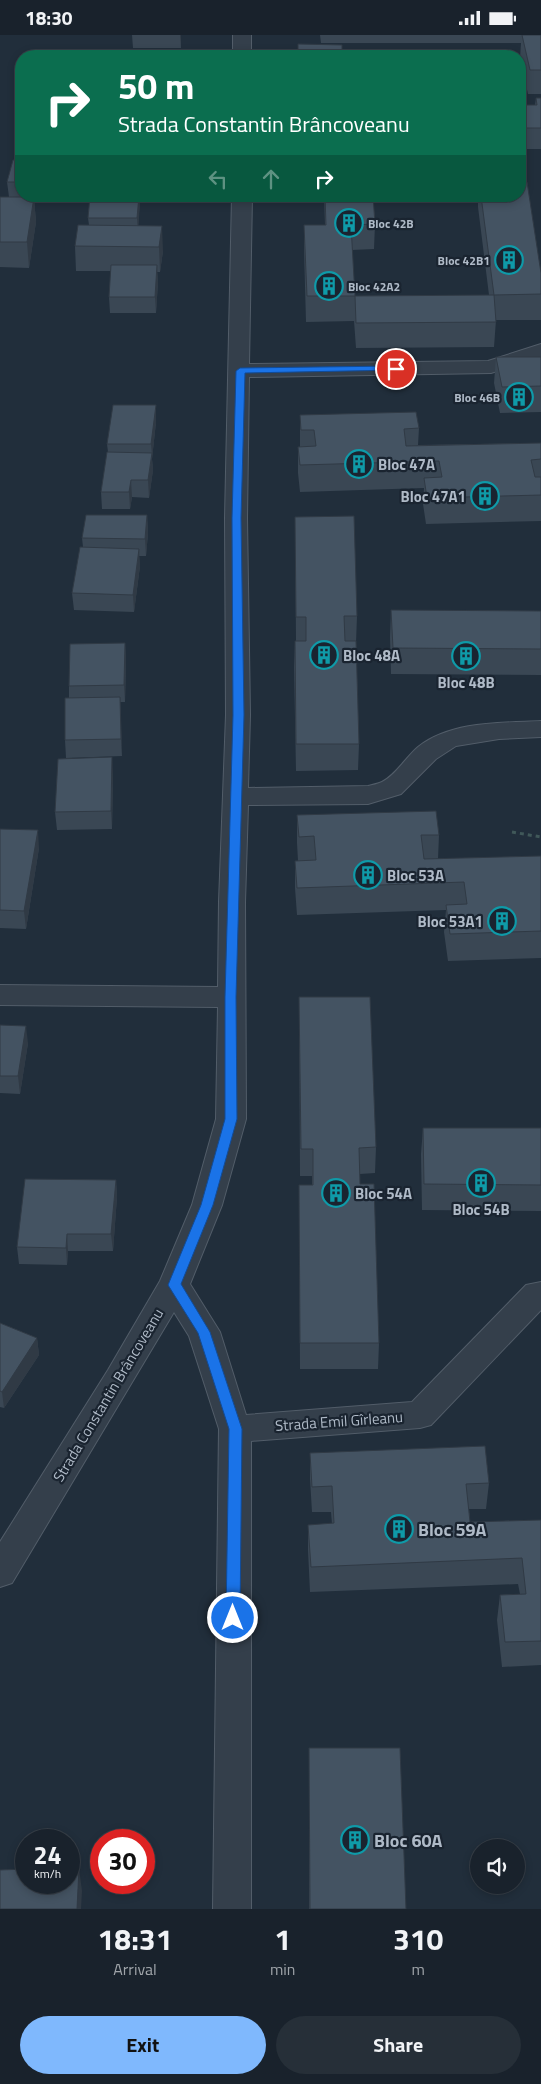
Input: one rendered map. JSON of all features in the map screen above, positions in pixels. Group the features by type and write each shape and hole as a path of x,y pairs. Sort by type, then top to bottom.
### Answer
{"street":[{"path":"242,35 242,50"},
{"name":"Strada Constantin Brâncoveanu","path":"0,1572 119,1379 174,1285 207,1205 231,1119 230,997 238,715 236,518 242,202"},
{"path":"240,371 490,367 541,350"},
{"path":"235,797 368,795 392,788 427,753 450,739 499,731 541,729"},
{"path":"0,995 230,997"},
{"path":"174,1285 204,1332 235,1429 232,1909"},
{"name":"Strada Emil Gîrleanu","path":"235,1429 420,1415 537,1294 541,1294"}],"path":[{"path":"512,832 541,837"}],"building":[{"path":"522,35 541,35 541,70 530,70"},
{"path":"298,44 342,45 342,50 298,50"},
{"path":"536,98 541,98 541,128 526,128 526,105 537,105"},
{"path":"13,160 15,160 15,182 7,182"},
{"name":"Bloc 42B1","path":"527,182 541,273 541,294 494,295 482,202 526,202"},
{"path":"0,197 15,197 15,202 33,202 27,242 0,242"},
{"path":"89,202 138,202 137,218 88,218"},
{"path":"325,202 373,202 375,224 351,225 355,296 307,296 304,225 326,225"},
{"path":"78,225 162,226 159,247 75,246"},
{"path":"111,265 157,265 155,297 109,297"},
{"path":"494,295 496,322 356,323 355,296"},
{"path":"496,357 541,357 541,386 502,387"},
{"path":"113,405 156,405 151,444 107,444"},
{"path":"416,412 419,428 404,429 406,446 541,443 541,459 531,460 535,477 541,477 541,495 427,498 424,478 442,477 439,461 300,465 298,447 316,446 314,430 301,430 300,415"},
{"path":"107,452 152,453 148,480 131,480 129,492 101,492"},
{"path":"86,515 147,515 145,539 82,538"},
{"name":"Bloc 48A","path":"354,516 357,616 344,616 345,641 356,641 359,744 296,744 295,641 306,641 306,617 296,617 295,517"},
{"path":"80,547 139,549 133,595 72,593"},
{"path":"391,610 541,611 541,649 393,648"},
{"path":"125,643 124,685 69,686 70,644"},
{"path":"120,697 121,739 65,740 65,698"},
{"path":"112,757 111,811 55,812 58,759"},
{"path":"436,811 439,835 421,835 424,859 541,856 541,931 450,934 446,905 467,904 464,882 297,888 295,861 316,860 314,836 299,837 297,815"},
{"path":"0,829 38,830 24,911 0,910"},
{"name":"Bloc 54A","path":"299,997 370,997 376,1147 359,1148 360,1184 374,1184 379,1343 300,1343 299,1185 313,1185 313,1149 301,1149"},
{"path":"0,1025 26,1026 18,1076 0,1076"},
{"path":"423,1128 541,1128 541,1185 424,1184"},
{"path":"25,1179 116,1180 111,1234 67,1234 66,1248 17,1247"},
{"path":"0,1323 37,1338 2,1392 0,1391"},
{"path":"485,1446 489,1483 466,1484 470,1522 541,1520 541,1641 505,1642 500,1595 526,1594 522,1558 311,1567 308,1525 334,1523 332,1486 312,1487 310,1453"},
{"name":"Bloc 60A","path":"309,1748 400,1748 406,1909 310,1909"},
{"path":"15,1869 15,1894 78,1894 77,1909 0,1909 0,1870"}],"place":[{"name":"Bloc 42B","path":"349,223"},
{"name":"Bloc 42B1","path":"509,260"},
{"name":"Bloc 42A2","path":"329,286"},
{"name":"Bloc 46B","path":"519,397"},
{"name":"Bloc 47A","path":"359,464"},
{"name":"Bloc 47A1","path":"485,496"},
{"name":"Bloc 48A","path":"324,655"},
{"name":"Bloc 48B","path":"466,656"},
{"name":"Bloc 53A","path":"368,875"},
{"name":"Bloc 53A1","path":"502,921"},
{"name":"Bloc 54B","path":"481,1183"},
{"name":"Bloc 54A","path":"336,1193"},
{"name":"Bloc 59A","path":"399,1529"},
{"name":"Bloc 60A","path":"355,1840"}],"route":[{"path":"233,1618 235,1429 204,1332 174,1285 207,1205 231,1119 230,997 238,715 236,518 240,371 396,369"}]}
